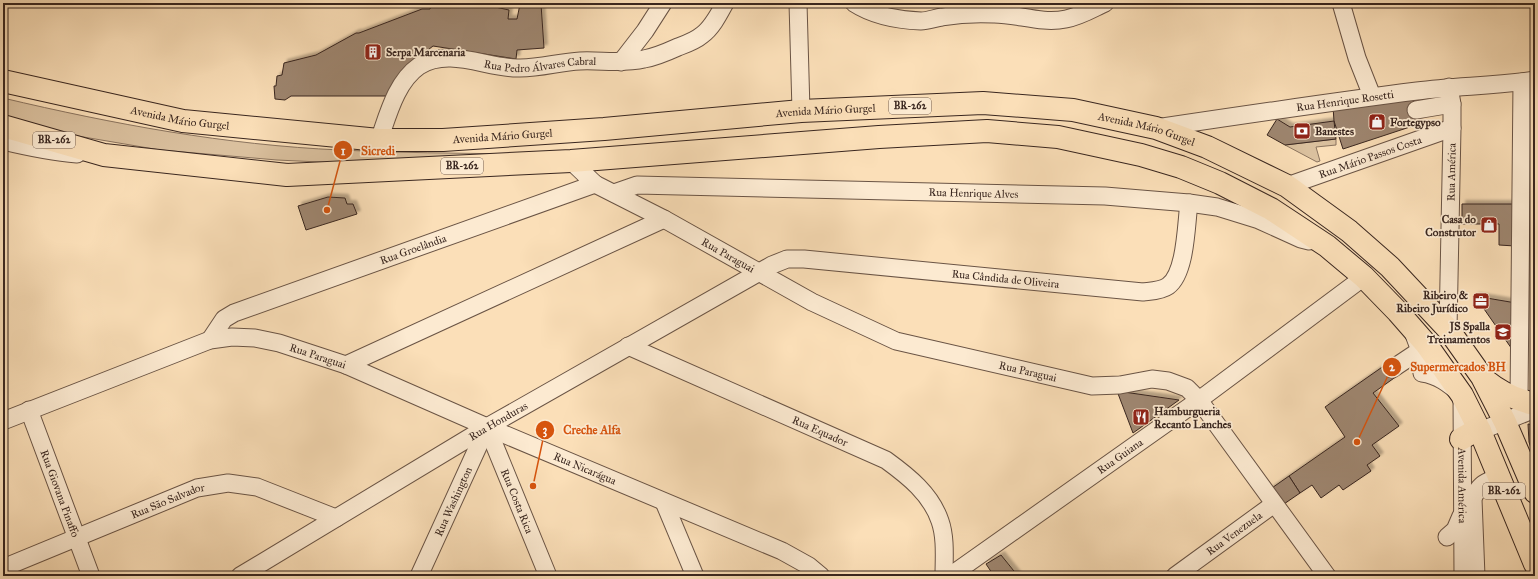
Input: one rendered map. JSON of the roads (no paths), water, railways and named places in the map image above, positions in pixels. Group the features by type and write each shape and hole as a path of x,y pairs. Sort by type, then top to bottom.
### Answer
{"main road":[{"name":"Avenida Mário Gurgel","path":"3,81 183,121 379,140 443,140 604,129 801,111 983,104 1073,110 1156,128 1206,147 1287,186 1349,231 1390,267 1448,329 1482,377 1535,492"},
{"name":"BR-262","path":"3,126 104,155 287,175 571,161 880,137 987,131 1058,137 1141,155 1181,167 1271,209 1327,246 1364,277 1426,344 1462,395 1471,435 1498,477 1535,564"},
{"path":"1482,377 1497,390 1530,404"}],"street":[{"path":"621,62 645,31 663,3"},
{"name":"Rua Pedro Álvares Cabral","path":"379,140 391,107 406,80 411,73 428,62 438,59 461,59 517,68 581,61 621,62 643,60 690,42 703,35 711,26 725,3"},
{"path":"798,3 801,111"},
{"path":"854,3 871,12 884,16 922,21 943,16 982,14 996,14 1051,21 1082,15 1106,3"},
{"path":"922,21 946,3"},
{"path":"1340,3 1357,58 1372,96"},
{"path":"1471,435 1504,422 1530,404 1528,81"},
{"name":"Rua Henrique Rosetti","path":"1156,128 1372,96 1449,87 1528,81"},
{"name":"Rua América","path":"1448,329 1452,128 1452,104 1449,87"},
{"path":"1416,110 1452,104"},
{"name":"Rua Mário Passos Costa","path":"1287,186 1452,128"},
{"name":"BR-262","path":"3,141 53,152 104,155"},
{"path":"571,161 595,184"},
{"name":"Rua Paraguai","path":"595,184 664,219 812,302 896,341 1092,386 1120,385 1152,379 1168,381 1187,388 1199,400 1327,576"},
{"name":"Rua Groelândia","path":"210,340 224,319 234,313 595,184"},
{"name":"Rua Henrique Alves","path":"614,193 637,185 645,185 1104,196 1189,203 1217,207 1259,220 1301,239 1327,246"},
{"name":"Rua Cândida de Oliveira","path":"758,273 787,259 804,258 1143,292 1156,291 1167,286 1176,277 1181,266 1189,203"},
{"name":"Rua Paraguai","path":"3,421 210,340 255,338 279,343 346,366 664,219"},
{"name":"Rua Honduras","path":"240,576 487,427 758,273"},
{"name":"Rua Guiana","path":"950,576 1199,400 1364,277"},
{"path":"1410,326 1419,351 1422,373 1440,377 1462,395"},
{"name":"Rua Equador","path":"628,346 886,460 909,477 929,500 940,521 944,547 944,576"},
{"path":"1392,369 1419,351"},
{"name":"Rua Nicarágua","path":"346,366 782,551 809,566 821,576"},
{"name":"Rua Giovana Pinaffo","path":"29,410 91,576"},
{"name":"Rua Washington","path":"420,576 487,427"},
{"name":"Rua Costa Rica","path":"487,427 548,576"},
{"name":"Avenida América","path":"1462,576 1462,510 1471,435"},
{"name":"Avenida América","path":"1476,576 1474,499 1477,489 1483,484 1498,477"},
{"name":"Rua São Salvador","path":"3,568 197,488 228,483 257,487 336,518"},
{"name":"Rua Venezuela","path":"1175,576 1273,500"},
{"path":"664,502 695,576"},
{"path":"1447,537 1455,530 1460,520 1462,510"}],"place":[{"name":"Serpa Marcenaria","path":"373,52"},
{"name":"Fortegypso","path":"1377,122"},
{"name":"Banestes","path":"1302,131"},
{"name":"Sicredi","path":"327,210"},
{"name":"Casa do Construtor","path":"1489,225"},
{"name":"Ribeiro & Ribeiro Jurídico","path":"1481,301"},
{"name":"JS Spalla Treinamentos","path":"1503,332"},
{"name":"Hamburgueria Recanto Lanches","path":"1141,417"},
{"name":"Supermercados BH","path":"1357,442"},
{"name":"Creche Alfa","path":"533,486"}]}
